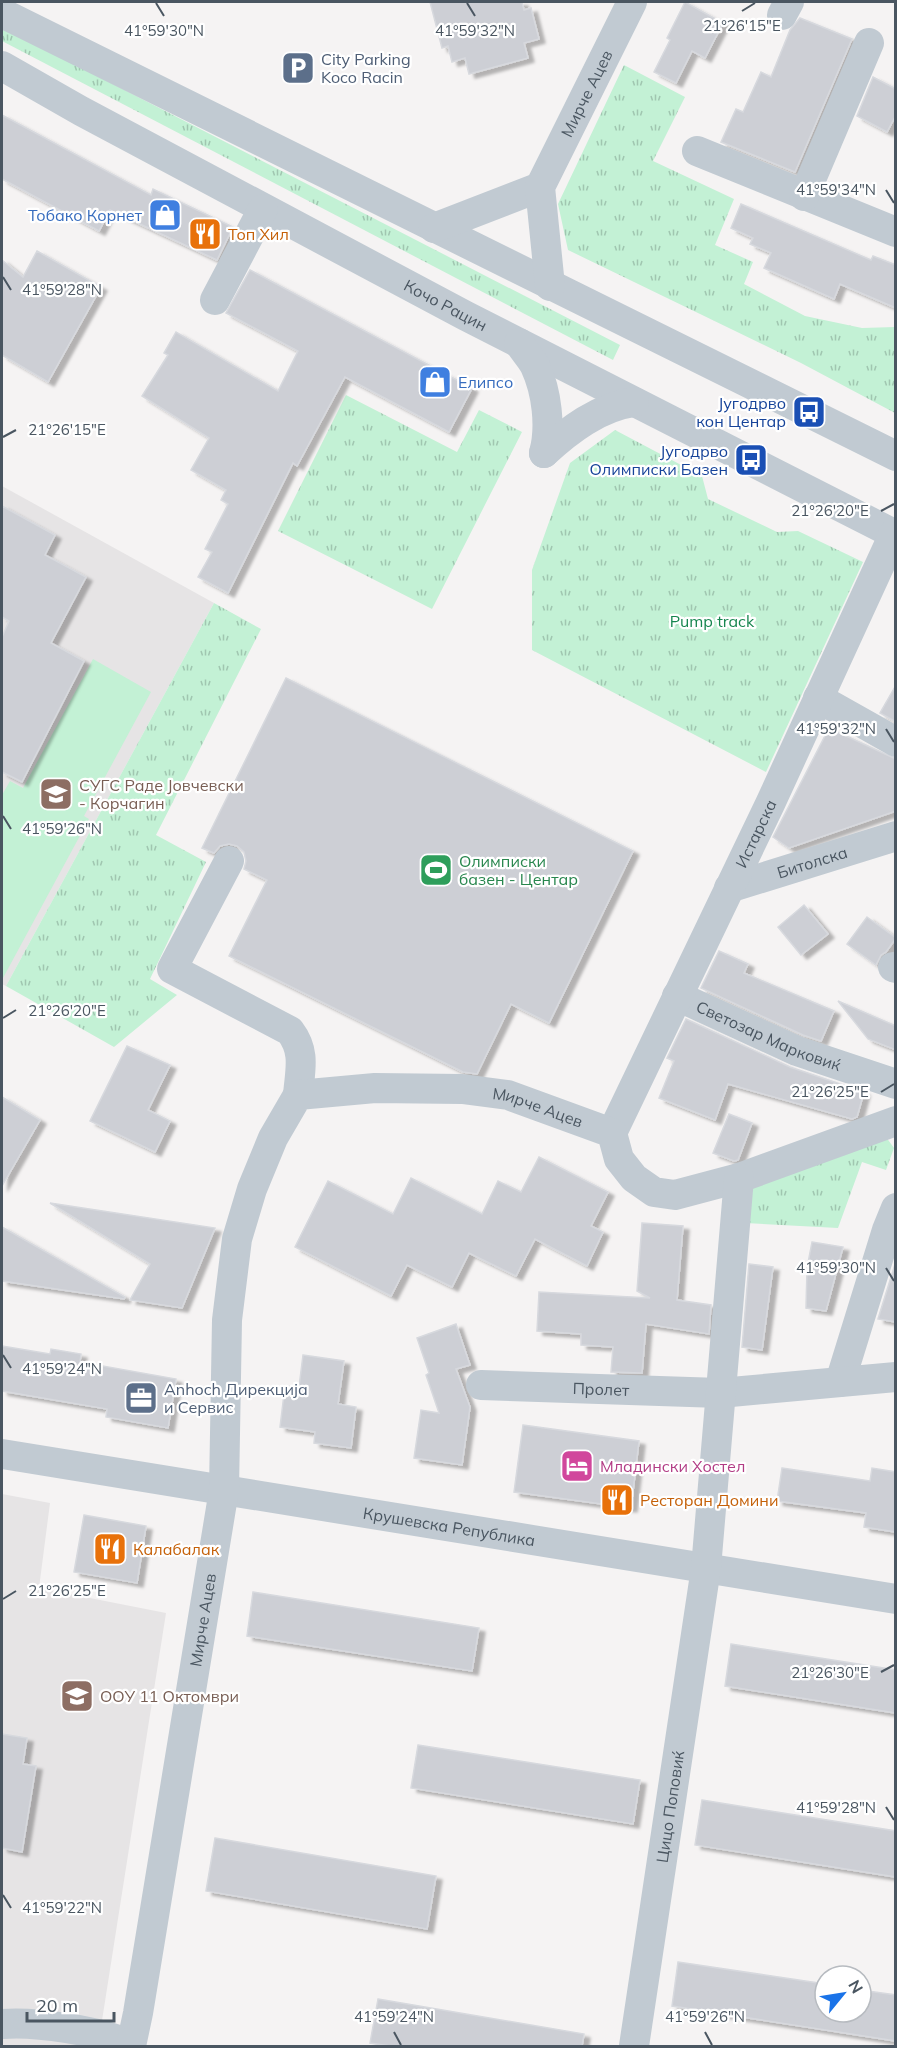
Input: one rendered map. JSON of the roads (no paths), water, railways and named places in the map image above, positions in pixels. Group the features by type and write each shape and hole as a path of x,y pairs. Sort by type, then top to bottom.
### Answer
{"street":[{"name":"Мирче Ацев","path":"540,186 624,4"},
{"path":"2,13 896,456"},
{"path":"804,196 869,43"},
{"name":"Кочо Рацин","path":"2,66 263,209 519,343 895,534"},
{"path":"697,151 896,232"},
{"path":"434,228 540,186 550,286"},
{"path":"215,300 263,209"},
{"path":"519,343 534,366 548,415 548,438 544,453 579,424 616,405 634,402"},
{"name":"Истарска","path":"612,1133 895,534"},
{"path":"818,698 896,742"},
{"name":"Битолска","path":"729,888 896,836"},
{"name":"Мирче Ацев","path":"131,2046 224,1490 227,1320 237,1239 252,1189 269,1148 298,1095 301,1059 299,1042 290,1031 172,969 229,861"},
{"name":"Светозар Марковиќ","path":"677,996 797,1051 896,1084"},
{"name":"Мирче Ацев","path":"298,1095 375,1088 474,1091 508,1095 612,1133"},
{"path":"612,1133 619,1160 634,1178 654,1192 675,1195 740,1178 896,1120"},
{"path":"706,1568 740,1178"},
{"path":"840,1382 893,1222"},
{"name":"Пролет","path":"481,1385 720,1394 896,1377"},
{"name":"Крушевска Република","path":"2,1454 896,1599"},
{"name":"Цицо Поповиќ","path":"634,2046 706,1568"},
{"path":"2,2025 43,2026 108,2036 131,2046"}],"place":[{"name":"City Parking Koco Racin","path":"298,68"},
{"name":"Тобако Корнет","path":"165,215"},
{"name":"Топ Хил","path":"205,234"},
{"name":"Елипсо","path":"435,382"},
{"name":"Југодрво кон Центар","path":"809,412"},
{"name":"Југодрво Олимписки Базен","path":"751,460"},
{"name":"СУГС Раде Јовчевски - Корчагин","path":"56,794"},
{"name":"Олимписки базен - Центар","path":"436,870"},
{"name":"Anhoch Дирекција и Сервис","path":"141,1398"},
{"name":"Младински Хостел","path":"577,1466"},
{"name":"Ресторан Домини","path":"617,1500"},
{"name":"Калабалак","path":"110,1549"},
{"name":"ООУ 11 Октомври","path":"77,1696"}],"park label":[{"name":"Pump track","path":"712,621"}]}
